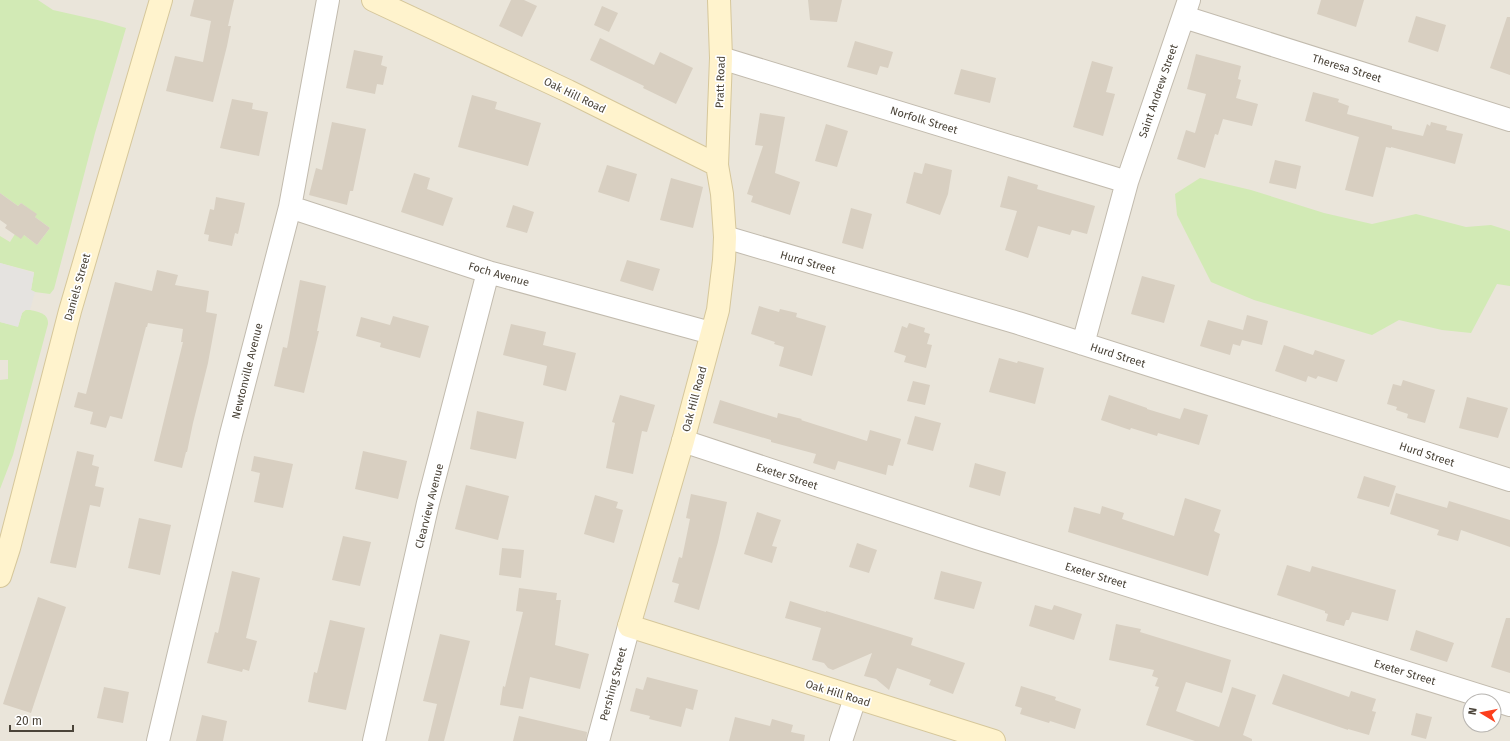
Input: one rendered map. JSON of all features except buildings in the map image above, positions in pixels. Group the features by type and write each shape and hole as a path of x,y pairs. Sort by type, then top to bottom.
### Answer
{"street":[{"name":"Daniels Street","path":"0,576 9,548 70,311 160,0"},
{"name":"Newtonville Avenue","path":"158,741 231,434 290,207 328,0"},
{"name":"Oak Hill Road","path":"373,0 568,91 717,165 722,194 725,237 718,310 629,626 994,741"},
{"name":"Pratt Road","path":"717,165 722,58 719,0"},
{"name":"Theresa Street","path":"1187,9 1510,120"},
{"name":"Saint Andrew Street","path":"1083,344 1127,182 1187,9"},
{"name":"Norfolk Street","path":"722,58 1127,182"},
{"name":"Foch Avenue","path":"290,207 488,272 712,333"},
{"name":"Hurd Street","path":"725,237 1083,344 1510,480"},
{"name":"Clearview Avenue","path":"374,741 428,503 488,272"},
{"name":"Exeter Street","path":"682,441 977,538 1510,705"},
{"name":"Pershing Street","path":"598,741 629,626"},
{"path":"841,741 855,698"}],"shaded area":[{"path":"0,0 1510,0 1510,741 0,741"},
{"path":"0,263 34,273 31,290 35,292 30,310 24,310 18,327 0,322"}],"green space":[{"path":"0,0 38,0 53,10 126,28 95,133 54,289 50,294 31,290 34,272 0,263 0,236 10,242 15,234 24,235 37,245 50,228 35,217 36,214 21,203 18,206 0,193"},
{"path":"1200,178 1251,190 1324,213 1372,224 1416,214 1466,227 1491,225 1510,231 1510,286 1497,284 1471,333 1442,330 1399,320 1372,335 1254,300 1211,282 1177,215 1175,194"},
{"path":"27,309 44,315 48,320 48,324 13,455 0,489 0,380 8,379 8,360 0,360 0,322 18,326 22,313"}]}
